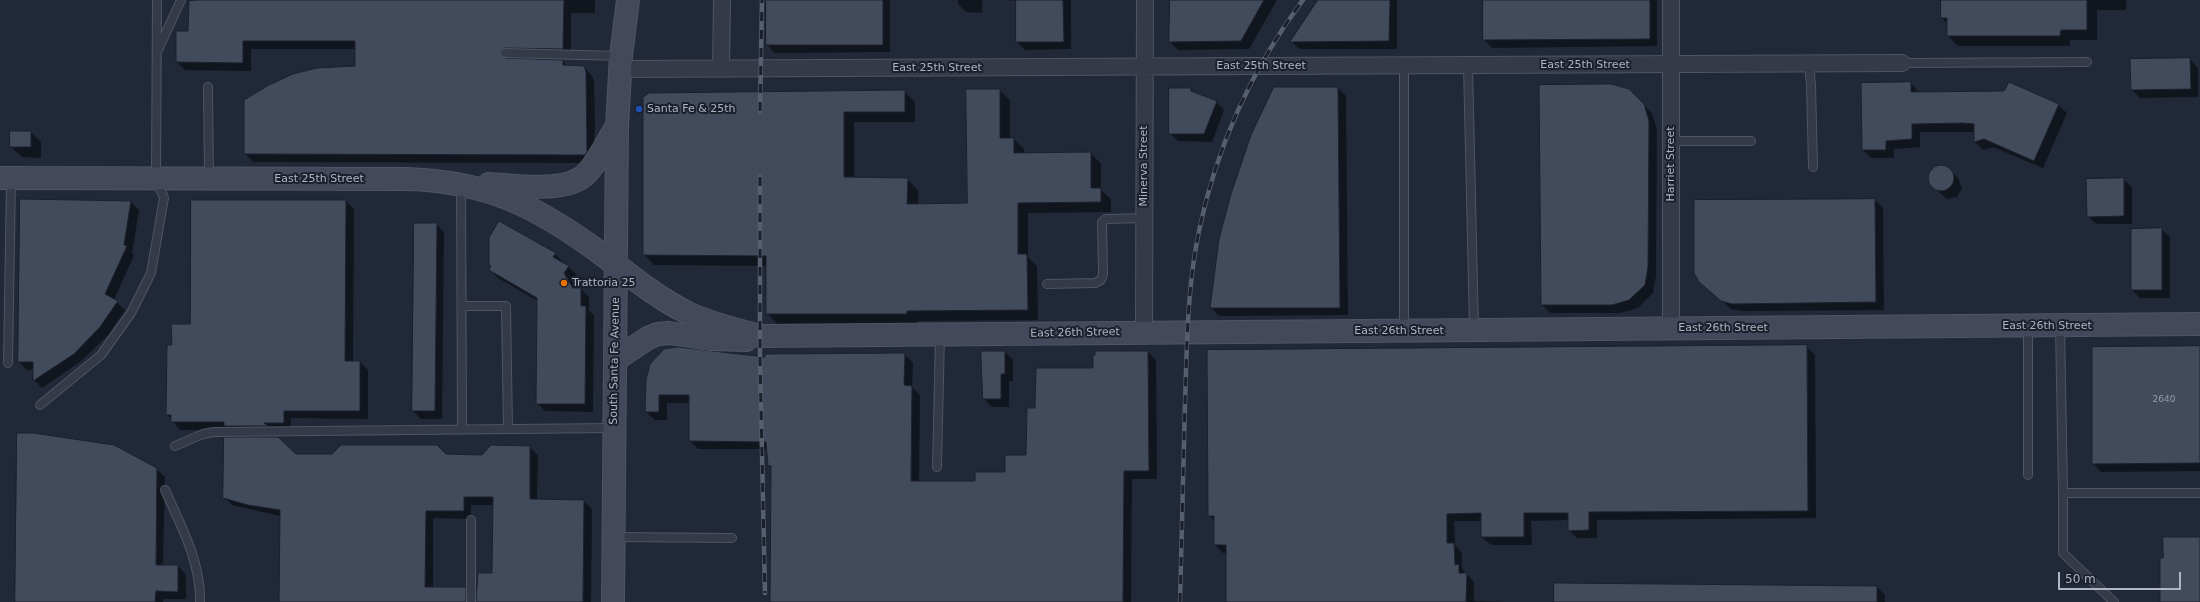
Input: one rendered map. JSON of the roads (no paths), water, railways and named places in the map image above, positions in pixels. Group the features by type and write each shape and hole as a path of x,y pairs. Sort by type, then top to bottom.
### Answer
{"street":[{"name":"South Santa Fe Avenue","path":"613,602 616,126 620,63 628,0"},
{"path":"721,69 722,0"},
{"name":"Minerva Street","path":"1144,332 1145,0"},
{"name":"Harriet Street","path":"1671,0 1671,328"},
{"name":"East 25th Street","path":"620,63 721,69 1902,63"},
{"path":"461,183 556,186 573,183 589,171 616,126"},
{"name":"East 25th Street","path":"5,178 420,179 461,183 496,192 543,214 616,265"},
{"name":"East 26th Street","path":"616,265 657,295 688,313 760,336 2200,324"},
{"path":"615,360 648,338 658,334 669,333 710,339 735,340 791,336"}],"lane":[{"path":"40,405 101,355 131,313 151,273 164,198 156,179 157,0"},
{"path":"157,54 181,0"},
{"path":"505,53 620,63"},
{"path":"1902,63 2087,62"},
{"path":"1809,64 1811,85 1812,167"},
{"path":"1468,65 1474,330"},
{"path":"1404,66 1404,331"},
{"path":"208,87 209,179"},
{"path":"1671,141 1751,141"},
{"path":"5,178 8,363"},
{"path":"461,183 463,306 462,429"},
{"path":"1047,284 1095,283 1100,280 1103,274 1102,222 1106,219 1144,218"},
{"path":"463,306 506,306 508,428"},
{"path":"2028,326 2028,475"},
{"path":"2060,326 2063,553 2114,602"},
{"path":"937,467 940,335"},
{"path":"175,446 203,434 214,432 614,428"},
{"path":"165,490 193,553 201,587 200,602"},
{"path":"2063,493 2200,493"},
{"path":"471,520 471,602"},
{"path":"613,537 732,538"}],"railway":[{"path":"760,111 762,0"},
{"path":"1180,602 1187,339 1192,274 1199,231 1215,169 1238,110 1268,53 1303,0"},
{"path":"760,177 760,361 765,593"}],"place":[{"name":"Santa Fe & 25th","path":"639,109"},
{"name":"Trattoria 25","path":"564,283"}]}
